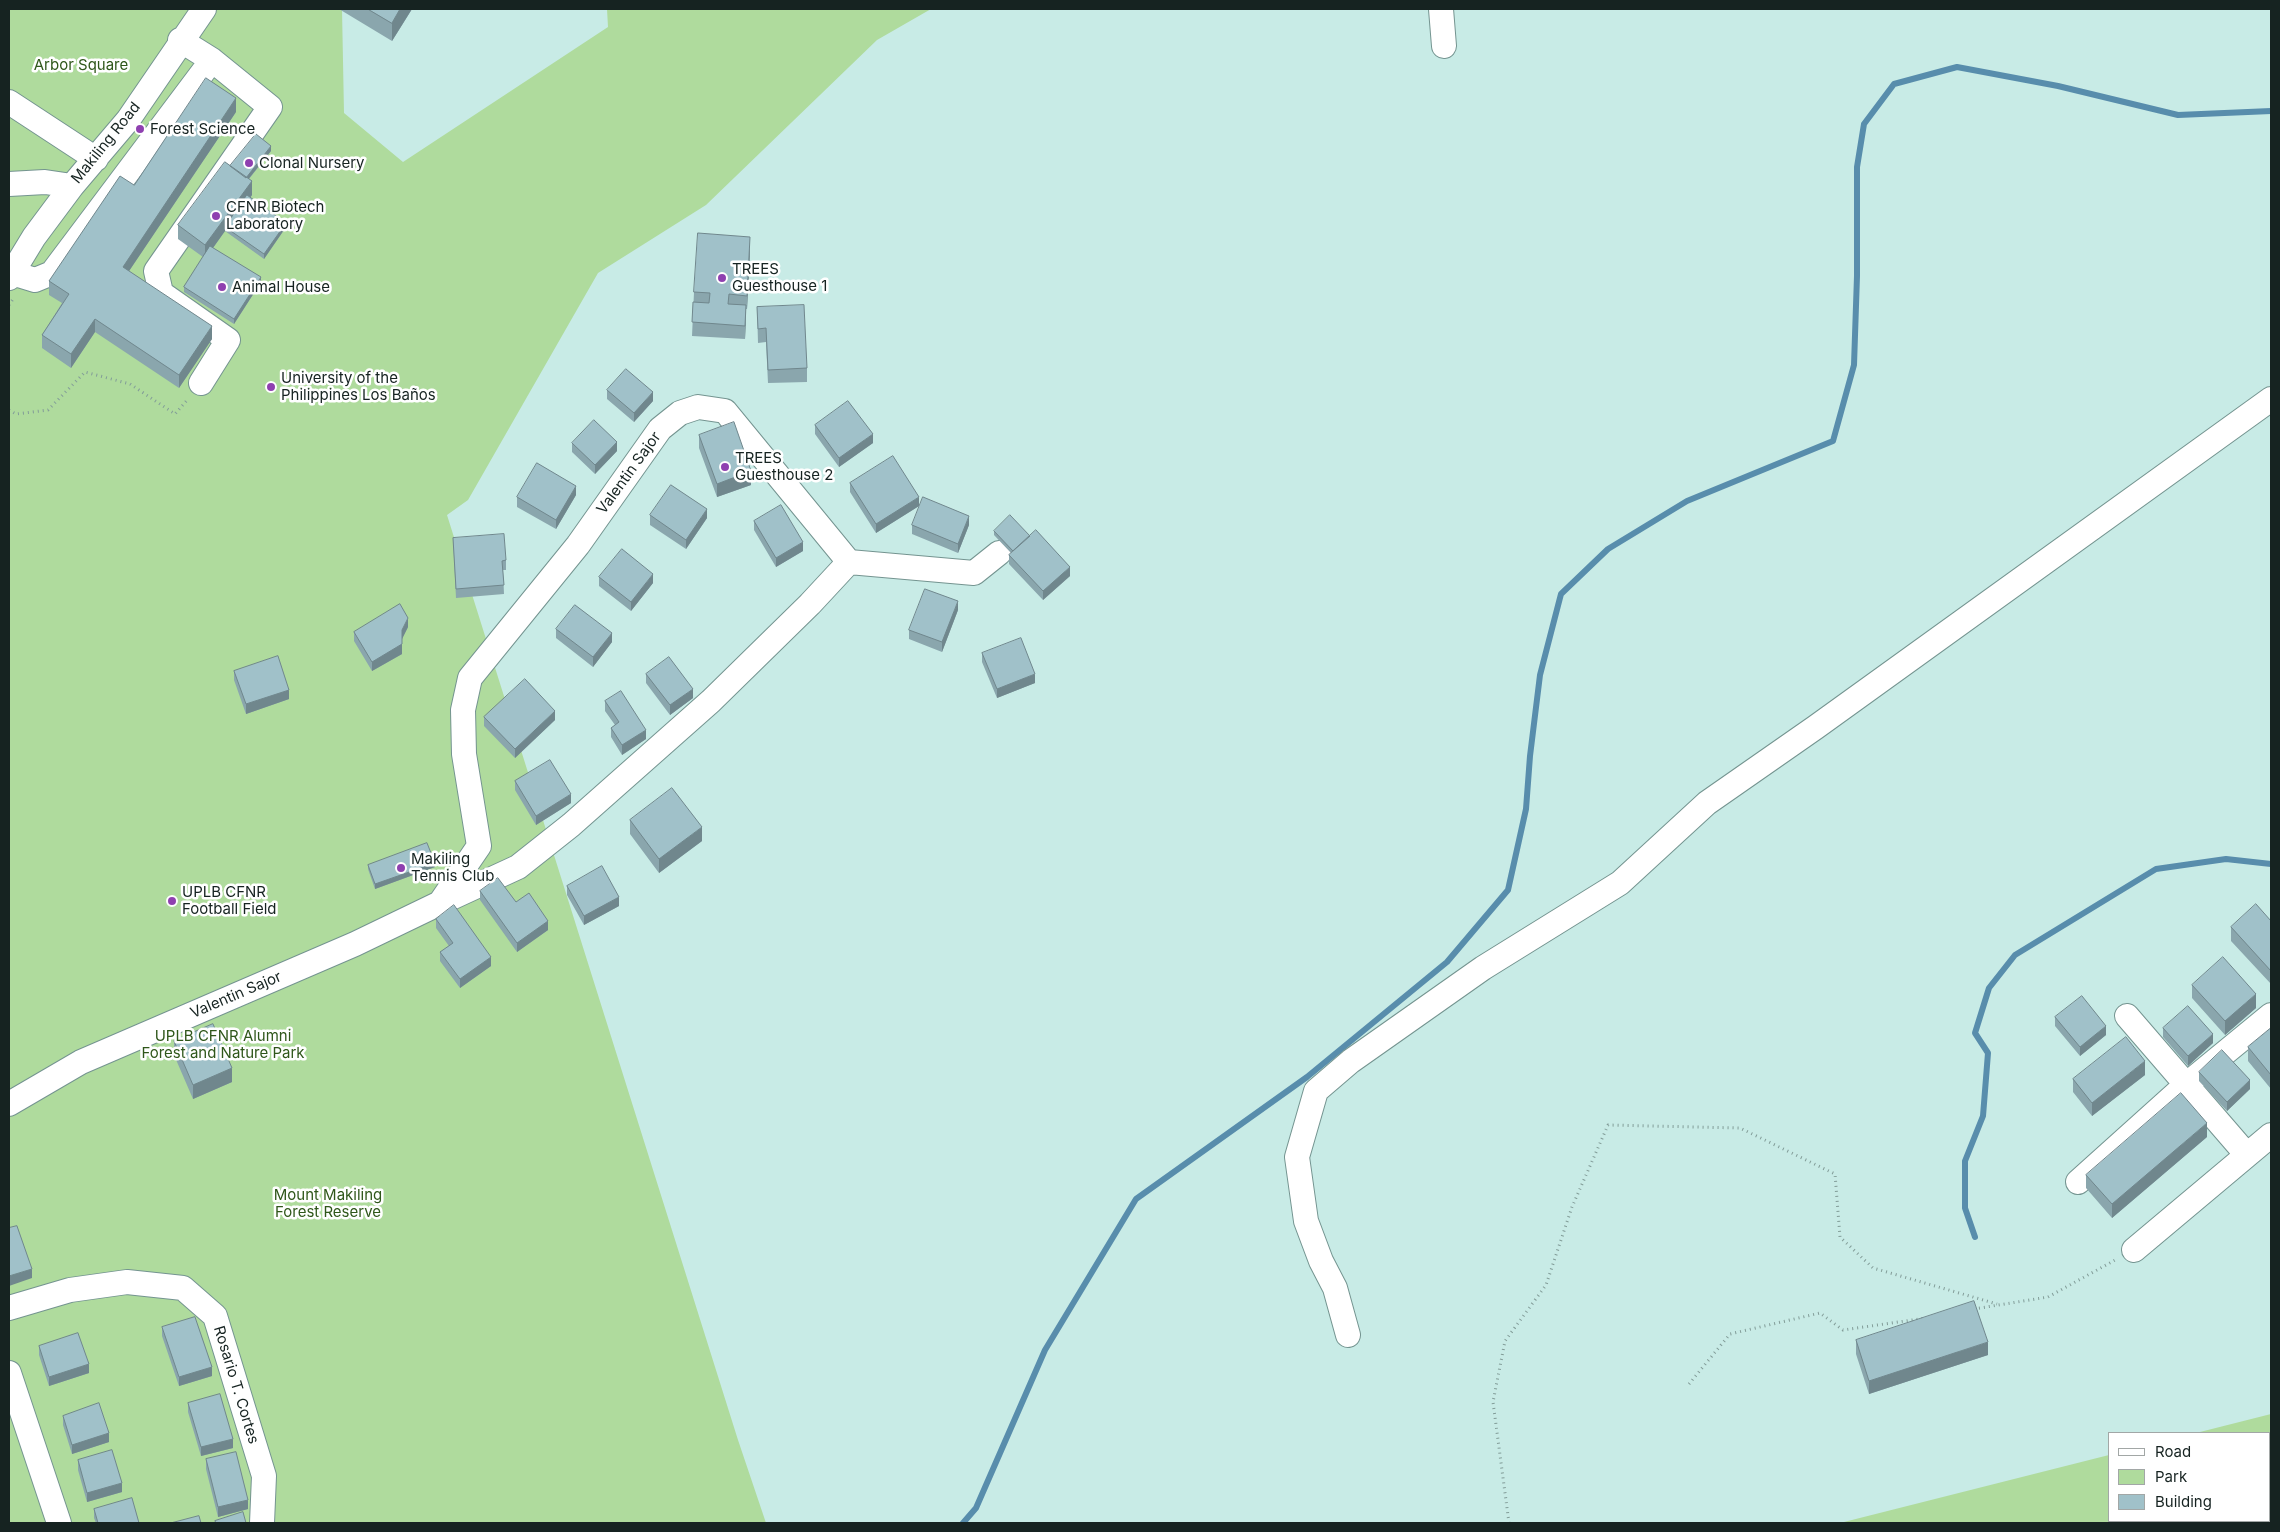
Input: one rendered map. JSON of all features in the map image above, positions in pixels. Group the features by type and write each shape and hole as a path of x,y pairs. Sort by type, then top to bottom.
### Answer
{"street":[{"name":"Makiling Road","path":"9,275 34,237 72,186 128,120 180,40 204,9"},
{"path":"1441,9 1444,46"},
{"path":"180,40 212,60 270,107 156,271 161,293 228,340 201,383"},
{"path":"9,275 36,280 52,273 212,60"},
{"path":"9,102 96,159"},
{"path":"9,184 44,182 72,186"},
{"path":"1348,1335 1335,1288 1321,1261 1306,1220 1297,1157 1316,1091 1351,1061 1483,968 1620,883 1706,803 1816,727 2271,399"},
{"name":"Valentin Sajor","path":"9,1104 81,1062 346,948 518,867 571,826 711,701 810,604 849,562 725,411 698,407 680,413 660,429 578,545 470,678 463,710 464,754 479,846 440,903"},
{"path":"849,562 974,572 999,553"},
{"path":"2127,1016 2247,1155"},
{"path":"2078,1182 2187,1084 2271,1016"},
{"path":"2134,1250 2271,1134"},
{"name":"Rosario T. Cortes","path":"9,1308 70,1290 127,1282 183,1288 215,1316 264,1476 262,1523"},
{"path":"9,1373 59,1523"}],"path":[{"path":"9,410 16,414 48,410 85,372 130,384 175,414"},
{"path":"1509,1523 1493,1402 1505,1341 1546,1285 1572,1207 1608,1126 1740,1128 1835,1174 1840,1237 1873,1268 1997,1304"},
{"path":"1968,1310 2048,1297 2134,1250"},
{"path":"1689,1384 1730,1334 1820,1313 1843,1330 1930,1317"}],"green space":[{"name":"Mount Makiling Forest Reserve","path":"9,9 342,9 344,113 403,162 608,27 607,9 931,9 877,40 706,205 598,273 468,500 447,515 738,1440 766,1523 9,1523"},
{"path":"2271,1414 2271,1523 1840,1523 2108,1455 2108,1522 2270,1522 2270,1432 2200,1432"}],"building":[{"path":"368,9 400,9 392,23"},
{"path":"206,78 236,98 123,267 212,326 179,375 95,319 71,354 42,335 69,294 49,281 120,176 134,185"},
{"name":"Clonal Nursery","path":"256,134 271,146 246,178 230,166"},
{"name":"CFNR Biotech Laboratory","path":"225,162 252,181 205,245 178,225"},
{"path":"247,195 286,223 264,254 225,227"},
{"name":"TREES Guesthouse 1","path":"698,233 750,237 747,296 729,294 728,304 746,305 745,326 692,322 693,302 709,303 710,293 694,292"},
{"name":"Animal House","path":"210,246 261,277 234,319 184,287"},
{"path":"804,305 807,368 768,370 766,328 758,329 757,307"},
{"path":"626,369 653,392 634,413 607,390"},
{"path":"848,401 873,434 839,458 815,425"},
{"path":"594,420 617,442 595,465 572,443"},
{"name":"TREES Guesthouse 2","path":"734,422 751,471 717,484 699,435"},
{"path":"893,456 919,497 876,524 850,483"},
{"path":"537,463 576,486 556,520 517,497"},
{"path":"671,485 707,509 686,540 650,515"},
{"path":"923,497 969,516 958,544 912,525"},
{"path":"781,505 803,542 776,558 754,521"},
{"path":"1010,515 1030,536 1013,551 994,531"},
{"path":"1036,530 1070,567 1043,591 1009,555"},
{"path":"504,534 506,560 502,561 504,585 456,589 453,538"},
{"path":"622,549 653,574 631,602 599,577"},
{"path":"925,589 958,601 942,642 909,630"},
{"path":"400,604 408,618 402,630 402,644 372,662 354,632"},
{"path":"575,605 612,633 593,657 556,629"},
{"path":"1021,638 1035,674 997,689 982,653"},
{"path":"278,656 289,690 246,704 234,671"},
{"path":"669,657 693,689 670,705 646,674"},
{"path":"525,679 555,711 515,749 484,717"},
{"path":"621,691 646,730 622,745 611,728 619,722 605,701"},
{"path":"550,760 571,794 536,816 515,781"},
{"path":"672,788 702,827 659,859 630,820"},
{"name":"Makiling Tennis Club","path":"427,843 435,863 375,884 368,865"},
{"path":"602,866 619,897 584,916 567,886"},
{"path":"498,878 516,902 529,893 548,921 517,943 480,891"},
{"path":"2256,904 2271,921 2271,971 2231,927"},
{"path":"454,905 491,957 460,979 440,952 453,943 436,919"},
{"path":"2223,957 2256,994 2225,1021 2192,985"},
{"path":"2082,996 2106,1026 2080,1047 2055,1017"},
{"path":"2188,1006 2213,1034 2188,1056 2163,1028"},
{"path":"213,1024 232,1068 193,1085 174,1041"},
{"path":"2271,1028 2271,1075 2248,1047"},
{"path":"2126,1037 2145,1061 2092,1103 2073,1079"},
{"path":"2222,1050 2250,1080 2227,1102 2199,1072"},
{"path":"2181,1093 2207,1123 2112,1204 2086,1175"},
{"path":"17,1226 32,1269 9,1276 9,1228"},
{"path":"1974,1301 1988,1342 1869,1381 1856,1340"},
{"path":"195,1317 212,1367 179,1377 162,1327"},
{"path":"78,1333 89,1364 49,1377 39,1346"},
{"path":"220,1394 233,1439 201,1447 188,1403"},
{"path":"99,1403 109,1433 72,1445 63,1416"},
{"path":"112,1450 122,1483 87,1493 78,1460"},
{"path":"236,1452 248,1500 218,1507 206,1459"},
{"path":"132,1498 139,1523 98,1523 94,1509"},
{"path":"243,1512 246,1523 216,1523 215,1521"},
{"path":"199,1516 201,1523 171,1523"}],"waterway":[{"path":"963,1523 976,1508 1045,1350 1136,1199 1307,1077 1447,962 1508,890 1526,809 1530,756 1540,675 1561,594 1608,549 1687,501 1833,441 1854,365 1857,276 1857,167 1864,124 1894,84 1957,67 2058,86 2178,115 2271,111"},
{"path":"1975,1237 1965,1208 1965,1161 1983,1116 1988,1053 1975,1033 1989,988 2015,955 2156,869 2226,859 2271,864"}],"place":[{"name":"Forest Science","path":"140,129"},
{"name":"Clonal Nursery","path":"249,163"},
{"name":"CFNR Biotech Laboratory","path":"216,216"},
{"name":"TREES Guesthouse 1","path":"722,278"},
{"name":"Animal House","path":"222,287"},
{"name":"University of the Philippines Los Baños","path":"271,387"},
{"name":"TREES Guesthouse 2","path":"725,467"},
{"name":"Makiling Tennis Club","path":"401,868"},
{"name":"UPLB CFNR Football Field","path":"172,901"}],"park label":[{"name":"Arbor Square","path":"81,65"},
{"name":"UPLB CFNR Alumni Forest and Nature Park","path":"223,1044"}]}
